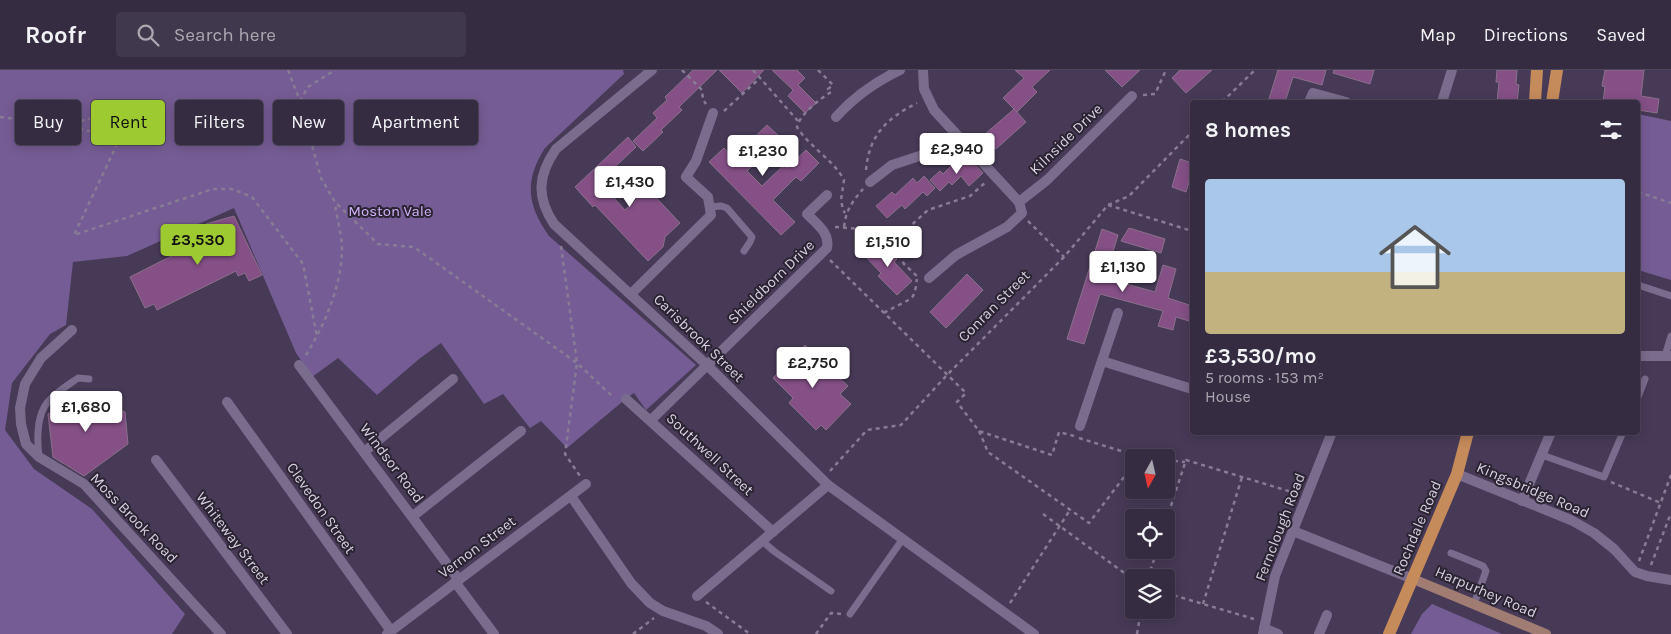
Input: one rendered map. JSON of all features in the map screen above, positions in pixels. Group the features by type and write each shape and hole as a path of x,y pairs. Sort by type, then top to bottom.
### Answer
{"main road":[{"path":"1535,100 1537,70"},
{"path":"1552,100 1557,70"},
{"name":"Rochdale Road","path":"1389,634 1457,474 1467,435"}],"street":[{"name":"Carisbrook Street","path":"652,70 556,149 549,159 543,176 543,203 546,212 554,224 707,365 832,489 1004,613 1022,631 1034,634"},
{"path":"836,117 846,106 871,86 900,70"},
{"path":"1443,100 1452,70"},
{"path":"925,72 924,89 934,110 1019,202 1020,215 1007,227 956,255 929,278"},
{"path":"1310,100 1313,93 1339,100"},
{"name":"Kilnside Drive","path":"1019,202 1047,180 1132,96"},
{"path":"631,294 711,215 708,198 686,177 696,160 713,113"},
{"path":"869,183 892,165 953,145 960,138"},
{"name":"Shieldborn Drive","path":"651,420 827,248 827,235 807,214 827,195"},
{"path":"1080,426 1118,313"},
{"name":"Moss Brook Road","path":"72,330 41,358 25,384 20,408 21,424 26,444 39,457 84,484 221,634"},
{"path":"1640,356 1668,356"},
{"path":"1102,361 1190,388"},
{"name":"Windsor Road","path":"299,365 412,516 494,634"},
{"path":"364,452 453,379"},
{"name":"Southwell Street","path":"626,399 773,532"},
{"name":"Clevedon Street","path":"227,402 389,633"},
{"path":"412,516 521,431"},
{"name":"Fernclough Road","path":"1264,628 1275,576 1331,435"},
{"path":"1522,501 1550,435"},
{"name":"Whiteway Street","path":"156,460 286,634"},
{"name":"Kingsbridge Road","path":"1457,474 1571,520 1594,533 1614,549 1635,572 1671,580"},
{"name":"Vernon Street","path":"389,633 586,484"},
{"path":"697,596 773,532 832,489"},
{"path":"571,496 631,583 650,603 664,611 706,626 718,634"},
{"path":"1294,531 1413,579"},
{"name":"Harpurhey Road","path":"1413,579 1546,634"},
{"path":"1319,634 1326,615"},
{"path":"1264,628 1278,634"}],"lane":[{"path":"710,207 721,206 727,208 752,237 744,251"},
{"path":"1640,286 1671,296"},
{"path":"1668,356 1671,336"},
{"path":"39,457 38,427 41,414 47,403 78,378 89,379"},
{"path":"1640,392 1645,379"},
{"path":"1542,455 1604,477 1622,435"},
{"path":"850,614 902,540"},
{"path":"762,541 831,591"},
{"path":"1451,553 1482,566 1486,570 1474,604"}],"path":[{"path":"288,70 300,100"},
{"path":"301,100 308,86 334,70"},
{"path":"682,70 702,90 703,100 713,113 725,110 760,78"},
{"path":"753,70 798,121"},
{"path":"818,70 833,85 828,89 831,92 820,98 798,121 797,127 838,170 842,177 841,200 843,210 846,213"},
{"path":"1132,96 1155,94 1166,70"},
{"path":"1224,100 1255,70"},
{"path":"844,227 846,213 856,197 869,183 867,162 871,146 878,133 897,114 928,98"},
{"path":"0,117 15,119"},
{"path":"81,129 120,138 74,235 213,189 232,188 252,197 303,264 317,337"},
{"name":"Conran Street","path":"832,489 840,485 830,470 867,430 901,424 1064,257 1108,205 1129,196 1190,134"},
{"path":"312,145 321,178 335,202 378,244 414,247 576,363 617,401 626,399"},
{"path":"821,229 826,227 844,227 906,230 931,209 970,196 994,175"},
{"path":"1640,193 1671,203"},
{"path":"299,365 317,337 338,285 342,249 335,202"},
{"path":"1108,205 1190,230"},
{"path":"1020,215 1064,257"},
{"path":"878,230 896,248 904,264 917,277 929,278"},
{"path":"565,236 560,242 576,363 565,454 586,484"},
{"path":"823,252 966,393 957,402 979,431 988,452 1089,523 1125,476"},
{"path":"884,313 914,295 917,277"},
{"path":"979,431 1052,455 1059,432 1125,453"},
{"path":"1175,461 1185,462 1186,460 1307,497"},
{"path":"1170,509 1185,462"},
{"path":"1635,572 1671,475"},
{"path":"1203,604 1242,477"},
{"path":"1604,477 1606,480 1661,503"},
{"path":"1004,613 1070,510"},
{"path":"1647,576 1671,513"},
{"path":"1043,514 1125,573"},
{"path":"697,596 750,634"},
{"path":"1175,596 1203,604 1264,628"},
{"path":"816,634 831,613 850,614"},
{"path":"1137,634 1140,619"}],"green space":[{"name":"Moston Vale","path":"0,70 623,70 624,74 545,148 538,160 531,182 533,203 536,214 549,236 696,365 646,410 634,393 567,448 541,421 530,428 503,394 484,404 441,343 377,395 338,358 312,377 296,353 234,208 127,256 73,262 66,325 50,334 12,383 5,430 34,469 92,509 185,614 172,634 0,634"},
{"path":"1640,114 1671,121 1671,280 1640,271"},
{"path":"1432,604 1502,634 1411,634 1422,614"}],"building":[{"path":"693,70 717,70 679,107 682,110 643,151 633,141 657,118 653,113 667,100 665,97"},
{"path":"719,70 764,70 742,93"},
{"path":"772,70 797,70 805,78 798,85 816,103 805,113 788,96 793,90"},
{"path":"1015,70 1050,70 1032,87 1037,92 1017,112 1003,98 1024,78"},
{"path":"1105,70 1140,70 1122,87"},
{"path":"1180,70 1212,70 1186,93 1172,78"},
{"path":"1278,70 1326,70 1322,85 1293,77 1286,100 1269,100"},
{"path":"1334,70 1374,70 1370,84 1333,73"},
{"path":"1497,70 1517,70 1516,84 1519,85 1517,100 1497,100 1499,82 1496,82"},
{"path":"1605,70 1644,70 1641,96 1659,99 1657,113 1640,110 1640,100 1603,100 1605,87 1602,86"},
{"path":"1014,109 1026,122 996,149 984,135"},
{"path":"767,125 781,138 747,171 762,186 784,165 787,168 806,150 819,163 801,181 796,177 773,200 795,222 781,235 709,162 724,148 733,158"},
{"path":"628,137 636,147 599,182 625,210 648,189 680,223 665,237 663,247 648,261 595,205 593,207 575,187"},
{"path":"970,159 983,173 969,186 961,176 952,185 949,182 940,191 930,180 940,171 943,174 952,165 957,170"},
{"path":"1180,159 1190,162 1190,178 1186,192 1172,187"},
{"path":"924,176 935,188 927,196 923,192 905,209 902,205 887,218 876,206 892,192 895,195 913,178 917,183"},
{"path":"234,216 262,275 249,281 245,273 238,276 236,271 157,310 154,304 145,308 130,277 211,236 206,224"},
{"path":"1129,228 1165,239 1161,253 1121,241"},
{"path":"1102,229 1118,235 1105,278 1155,292 1163,265 1176,269 1168,298 1190,305 1190,321 1176,317 1173,330 1158,326 1163,311 1100,294 1084,344 1067,339"},
{"path":"878,240 897,259 894,262 912,281 897,295 878,276 881,273 863,254"},
{"path":"967,274 983,290 946,328 930,312"},
{"path":"805,345 848,386 840,394 851,404 826,430 821,425 816,430 789,403 793,398 773,378"},
{"path":"77,393 125,412 128,444 84,476 53,457 48,414"}]}
